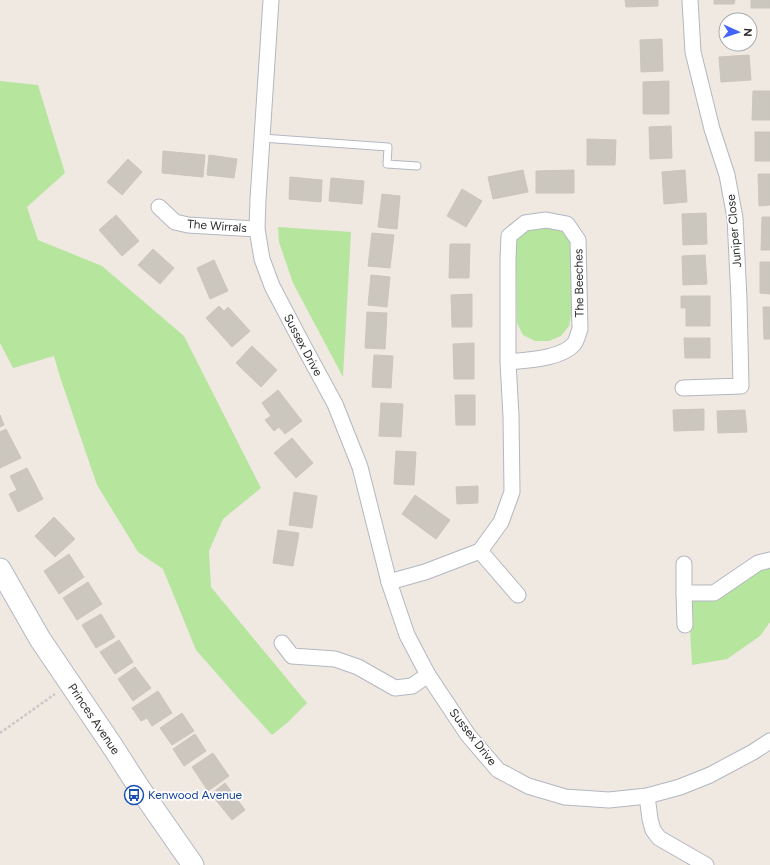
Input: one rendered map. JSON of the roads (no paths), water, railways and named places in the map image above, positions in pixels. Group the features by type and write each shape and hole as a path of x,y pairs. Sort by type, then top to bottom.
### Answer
{"street":[{"name":"Sussex Drive","path":"271,0 257,229 262,259 272,286 335,404 360,467 389,582 407,635 428,675 468,735 498,770 528,786 565,797 609,800 647,796 680,787 710,775 770,741"},
{"name":"Juniper Close","path":"683,388 741,386 735,218 727,175 712,129 693,52 690,0"},
{"name":"The Wirrals","path":"159,207 175,222 188,225 257,229"},
{"name":"The Beeches","path":"480,551 501,522 512,492 508,362 509,236 525,223 546,220 567,224 578,240 580,329 574,343 566,350 547,357 508,362"},
{"path":"389,582 425,572 480,551 518,596"},
{"path":"684,593 714,593 758,563 770,560"},
{"path":"684,564 685,625"},
{"name":"Princes Avenue","path":"0,569 40,639 138,786 193,865"},
{"path":"282,643 292,656 335,659 358,667 395,688 412,686 428,675"},
{"path":"647,796 653,830 659,838 706,865"}],"lane":[{"path":"262,138 388,147 387,164 417,166"}],"place":[{"name":"Kenwood Avenue","path":"134,795"}]}
